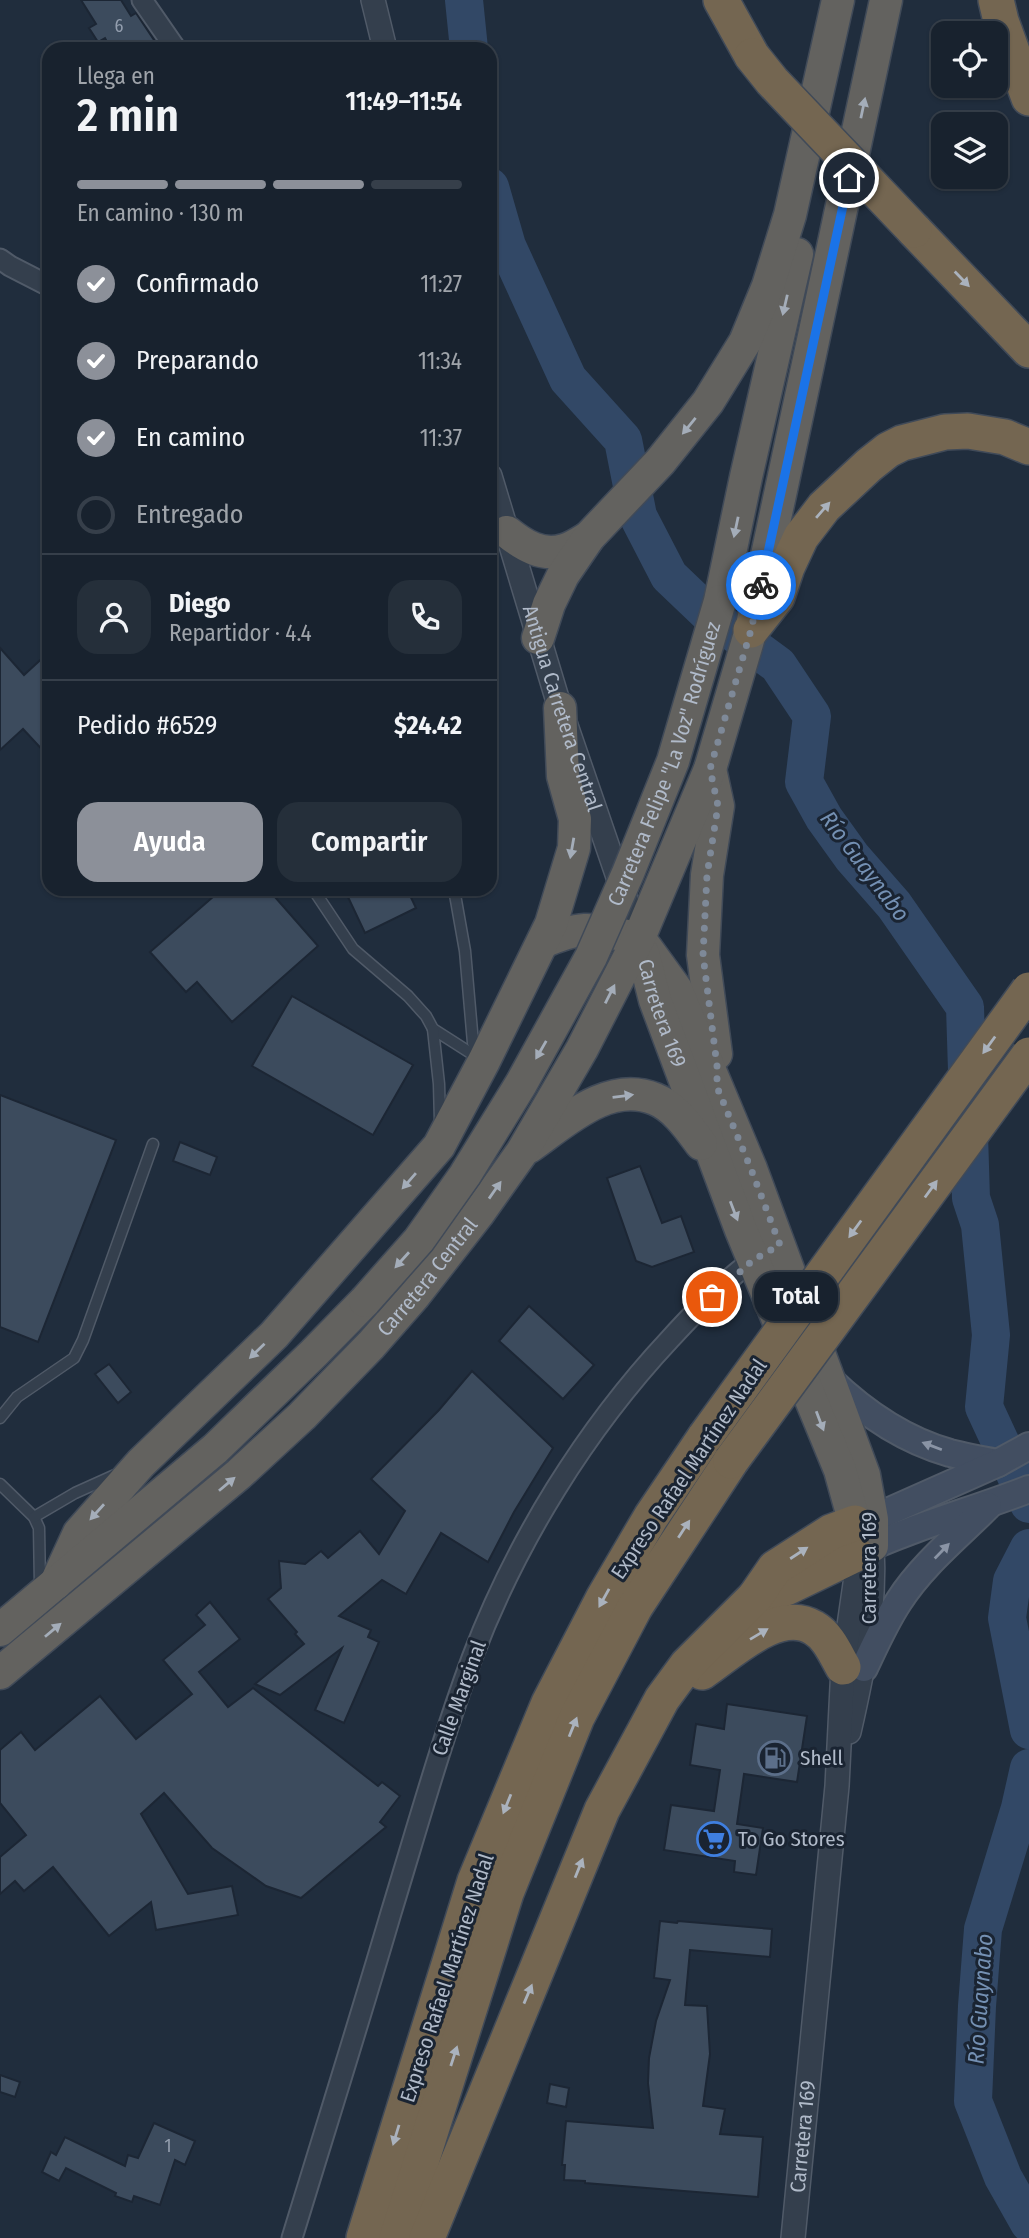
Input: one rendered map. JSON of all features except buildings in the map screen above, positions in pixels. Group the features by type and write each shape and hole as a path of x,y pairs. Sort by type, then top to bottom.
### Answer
{"highway":[{"path":"721,0 752,56 772,81 1029,350"},
{"path":"538,638 549,604 563,575 589,537 660,462 708,402 745,342 768,286 790,215 838,0"},
{"name":"Carretera Felipe \"La Voz\" Rodríguez","path":"365,1301 419,1240 466,1175 522,1084 591,957 673,761 720,601 855,0"},
{"name":"Carretera Felipe \"La Voz\" Rodríguez","path":"710,769 751,630 886,0"},
{"path":"996,0 1029,98"},
{"path":"751,630 777,597 801,537 824,507 888,450 902,443 945,432 968,431 1005,436 1029,447"},
{"path":"507,532 525,546 542,551 562,551 589,537"},
{"path":"48,1590 79,1533 141,1463 274,1335 439,1146 551,924 574,848 575,819 563,776 560,708"},
{"path":"710,769 718,806 707,875 703,955 717,1066 717,1087"},
{"name":"Carretera Central","path":"0,1673 239,1474 302,1416 414,1296 522,1152 582,1049 639,938 710,769"},
{"path":"542,942 567,932 592,929 639,938"},
{"name":"Carretera 169","path":"639,938 676,989 751,1169 766,1253 864,1535"},
{"name":"Carretera 169","path":"639,938 655,1000 715,1162 766,1253 828,1378 864,1475 864,1535"},
{"name":"Expreso Rafael Martínez Nadal","path":"364,2238 475,1881 549,1703 611,1586 652,1517 705,1437 1029,990"},
{"name":"Expreso Rafael Martínez Nadal","path":"397,2238 506,1894 577,1717 635,1607 731,1461 1029,1055"},
{"path":"522,1152 589,1105 625,1093 656,1099 679,1116 715,1162"},
{"name":"Carretera Central","path":"0,1630 215,1449 365,1301"},
{"path":"427,2238 602,1810 662,1699 687,1665 755,1597 786,1588 864,1535"},
{"path":"662,1699 761,1631 789,1620 815,1629 854,1668"}],"main road":[{"path":"828,1378 851,1400 881,1421 915,1439 948,1452 998,1463"},
{"path":"864,1535 909,1503 1029,1446"},
{"path":"864,1535 918,1528 988,1506 1029,1489"},
{"path":"854,1668 917,1577 988,1506"}],"street":[{"path":"142,0 171,42"},
{"path":"373,0 383,42"},
{"path":"1,262 42,282"},
{"name":"Antigua Carretera Central","path":"497,499 560,708 639,938"},
{"name":"Calle Marginal","path":"292,2238 441,1747 473,1657 500,1594 535,1525 583,1448 640,1372 694,1313 766,1253"},
{"name":"Carretera 169","path":"793,2238 837,1786 854,1668 857,1570 864,1535"}],"lane":[{"path":"318,896 353,949 408,996 426,1016 433,1029 439,1084 439,1146"},
{"path":"455,896 465,951 473,1043 484,1061"},
{"path":"433,1029 484,1061"},
{"path":"0,1418 17,1397 74,1358 83,1340 153,1144"},
{"path":"34,1517 75,1493 141,1463"},
{"path":"0,1484 34,1517 39,1528 48,1590"}],"waterway":[{"name":"Río Guaynabo","path":"464,0 468,42"},
{"name":"Río Guaynabo","path":"497,211 507,246 568,379 623,440 638,516 669,576 712,617 778,665 812,716 804,782 824,818 852,857 894,905 965,1007 971,1198 980,1225 991,1335 984,1407 1029,1504"},
{"name":"Río Guaynabo","path":"1029,1548 1012,1581 1007,1618 1029,1730"},
{"name":"Río Guaynabo","path":"1029,1768 1020,1808 983,1929 973,2101 1003,2177 1029,2223"}],"way so far":[{"path":"712,1297 753,1260 780,1245 717,1087 717,1066 703,955 707,875 718,806 710,769 751,630 761,585"}],"place":[{"name":"Total","path":"712,1297"},
{"name":"Shell","path":"775,1758"},
{"name":"To Go Stores","path":"714,1839"}],"route":[{"path":"761,585 849,178"}]}
